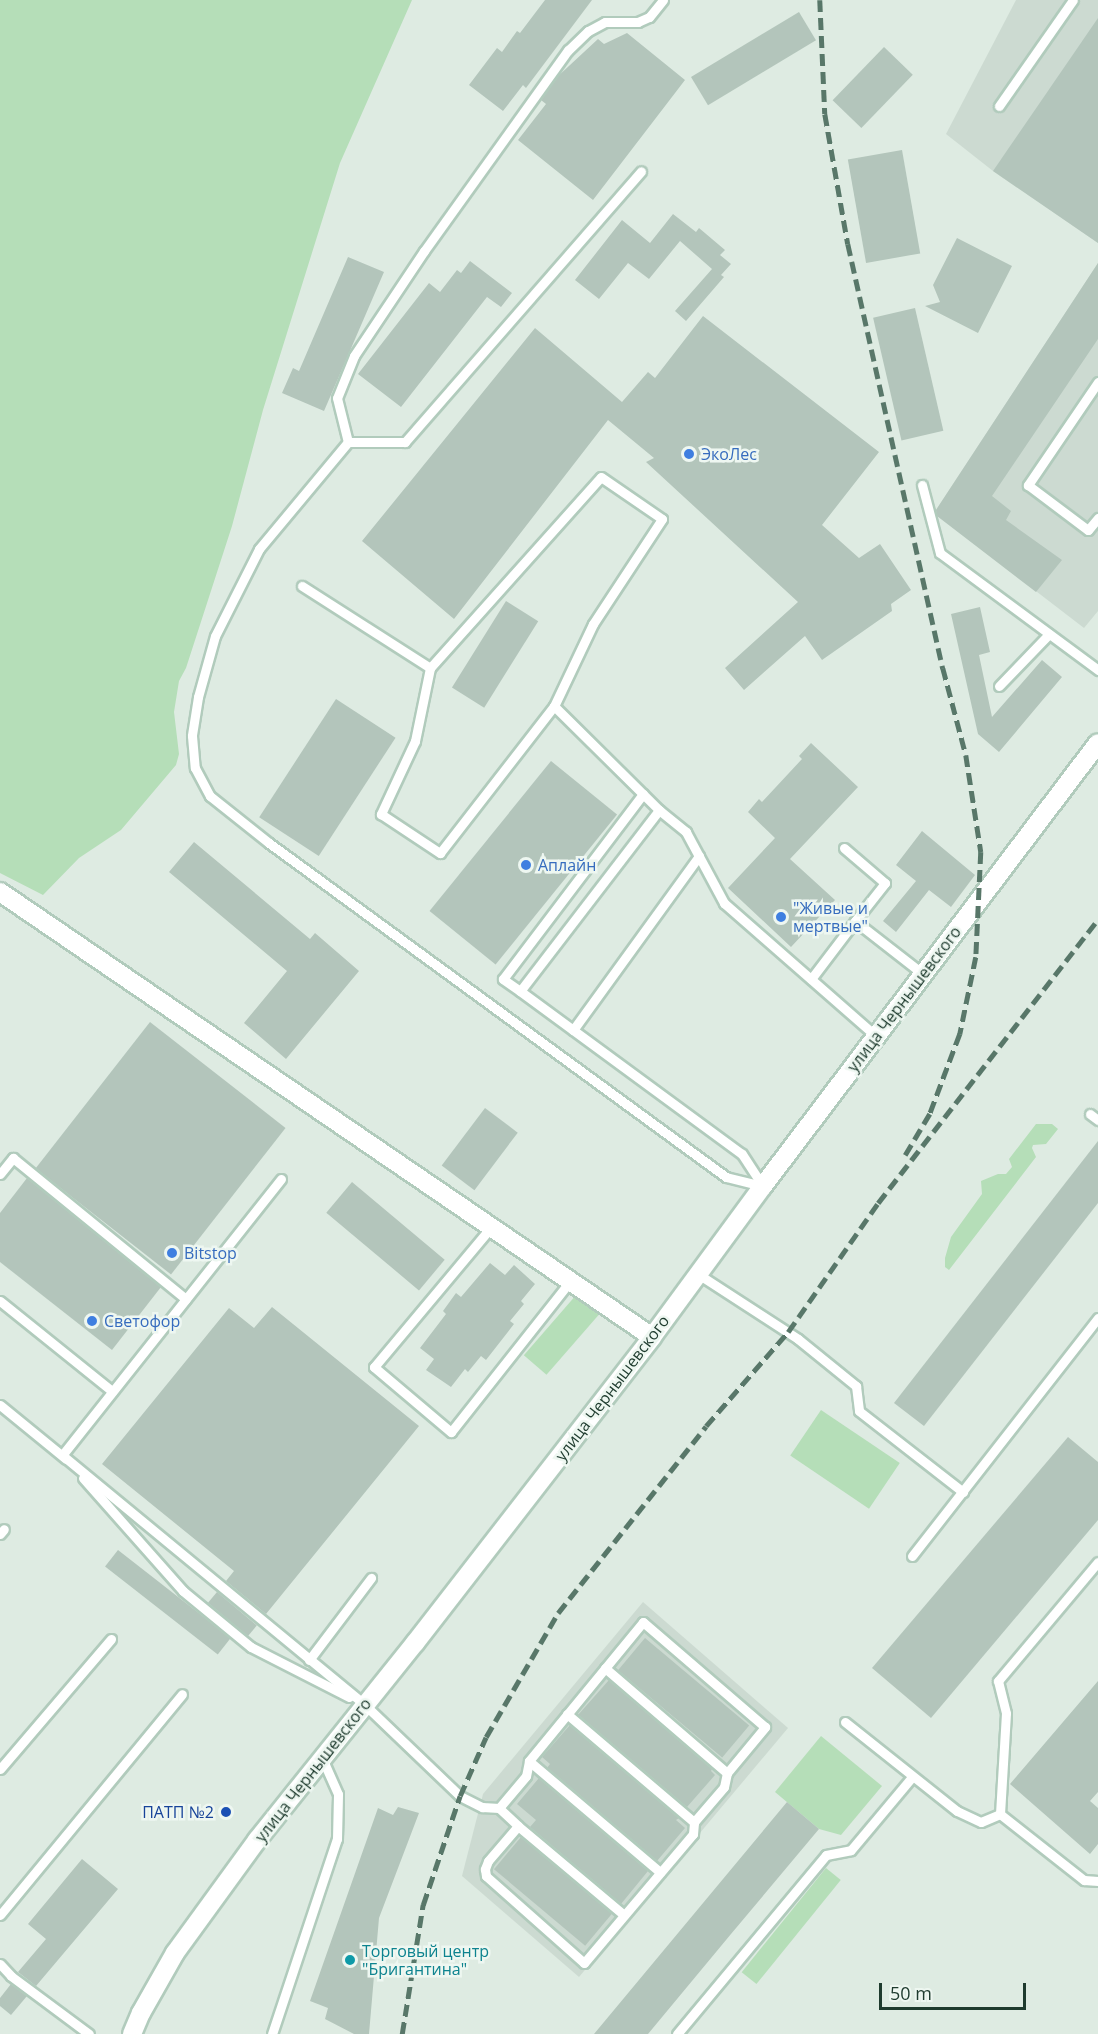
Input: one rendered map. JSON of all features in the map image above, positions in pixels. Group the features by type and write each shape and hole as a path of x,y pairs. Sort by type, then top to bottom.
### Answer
{"main road":[{"name":"улица Чернышевского","path":"132,2034 141,2013 175,1953 258,1839 652,1337 763,1186 1098,743"},
{"path":"0,892 652,1337"}],"lane":[{"path":"348,442 337,398 354,356 424,251 537,90 568,50 588,31 605,22 638,22 649,16 663,0"},
{"path":"999,106 1073,0"},
{"path":"348,442 405,442 641,171"},
{"path":"1098,382 1028,485 1088,530 1098,518"},
{"path":"348,442 259,549 215,636 198,697 192,736 195,768 210,796 269,843 726,1177 763,1186"},
{"path":"601,477 662,519 593,624 554,706 440,853 381,814 415,741 430,668 601,477"},
{"path":"922,485 940,553 1098,670"},
{"path":"302,585 430,668"},
{"path":"999,686 1049,634"},
{"path":"554,706 659,810 686,832 724,903 876,1036"},
{"path":"643,794 503,979 742,1154 763,1186"},
{"path":"520,991 659,810"},
{"path":"811,979 885,883 844,848"},
{"path":"573,1030 699,856"},
{"path":"855,921 923,974"},
{"path":"0,1174 13,1158 186,1299"},
{"path":"62,1455 281,1179"},
{"path":"492,1226 374,1367 451,1432 571,1280"},
{"path":"698,1274 793,1335 856,1386 859,1411 963,1492"},
{"path":"0,1301 112,1391"},
{"path":"912,1556 1098,1318"},
{"path":"0,1405 365,1705 460,1796 482,1807 499,1808 624,1915"},
{"path":"62,1455 183,1591 251,1647 365,1705"},
{"path":"1000,1814 1006,1713 998,1681 1098,1562"},
{"path":"309,1660 371,1578"},
{"path":"499,1808 526,1776 529,1761 643,1623 765,1727 727,1773 724,1787 694,1822 693,1833 584,1963 486,1876 488,1861 518,1826"},
{"path":"0,1769 111,1639"},
{"path":"605,1668 727,1773"},
{"path":"0,1915 182,1694"},
{"path":"567,1714 694,1822"},
{"path":"845,1722 912,1777 957,1810 981,1822 1000,1814"},
{"path":"272,2034 338,1839 338,1794 322,1758"},
{"path":"529,1761 660,1872"},
{"path":"677,2034 826,1855 851,1850 912,1777"},
{"path":"1000,1814 1084,1880 1098,1881"},
{"path":"0,1964 11,1976 89,2034"}],"shaded area":[{"path":"1016,0 1098,0 1098,243 993,171 946,134"},
{"path":"1098,263 1098,611 1084,628 934,513"},
{"path":"643,1602 788,1728 579,1977 462,1876 483,1794"}],"green space":[{"path":"0,0 412,0 340,163 263,410 232,526 186,668 179,681 174,712 179,754 176,765 121,830 79,858 43,895 0,873"},
{"path":"1036,1124 1052,1124 1058,1129 1046,1144 1033,1145 1036,1157 949,1270 945,1267 945,1258 951,1237 982,1194 981,1181 998,1174 1006,1174 1012,1167 1009,1159"},
{"path":"577,1294 600,1314 547,1375 524,1355"},
{"path":"821,1410 900,1463 869,1509 790,1456"},
{"path":"821,1736 882,1786 841,1835 819,1829 775,1792"},
{"path":"826,1868 841,1880 756,1984 742,1972"}],"building":[{"path":"545,0 592,0 526,88 523,85 503,111 469,85 497,48 502,52 517,31 520,33"},
{"path":"799,12 816,40 708,105 691,77"},
{"path":"1098,18 1098,243 993,171"},
{"path":"627,33 685,80 593,200 518,140 546,104 541,100 556,78 598,39 604,44"},
{"path":"884,47 913,75 861,128 833,100"},
{"path":"902,150 920,253 866,263 848,160"},
{"path":"673,214 696,232 699,228 725,250 720,255 731,264 721,275 724,277 686,321 675,311 712,269 680,241 649,279 628,263 599,299 575,280 622,220 650,243"},
{"path":"957,238 1012,266 978,333 925,306 940,302 933,285"},
{"path":"348,257 384,272 324,411 282,393 293,368 299,371"},
{"path":"470,261 512,293 501,307 487,297 401,407 358,374 429,283 440,292 457,270 461,273"},
{"path":"1098,263 1098,339 992,496 1011,511 1006,520 1062,560 1036,592 937,516 936,510"},
{"path":"915,308 943,431 901,440 873,318"},
{"path":"703,316 879,452 822,525 859,558 880,544 911,590 891,604 892,611 822,660 805,636 744,690 725,668 798,602 646,462 654,458 608,420 454,619 362,541 535,328 622,402 648,372 655,378"},
{"path":"506,601 538,621 484,708 452,688"},
{"path":"980,607 990,652 979,655 992,717 1042,660 1062,677 999,752 978,734 951,614"},
{"path":"336,699 396,738 319,856 259,817"},
{"path":"811,743 858,787 790,859 835,900 791,947 728,888 775,838 748,812 759,799 762,802 802,759 799,756"},
{"name":"Аплайн","path":"551,761 617,814 496,964 430,911"},
{"path":"922,831 975,875 951,907 929,890 896,932 883,921 916,881 896,865"},
{"path":"194,842 310,939 315,933 359,971 286,1059 244,1023 287,971 169,872"},
{"path":"150,1022 286,1128 171,1274 35,1169"},
{"path":"485,1108 518,1133 474,1190 442,1166"},
{"path":"1098,1141 1098,1203 924,1426 894,1403"},
{"path":"27,1178 161,1287 112,1350 0,1262 0,1213"},
{"path":"352,1182 445,1260 419,1290 326,1213"},
{"path":"490,1263 505,1275 514,1265 535,1284 521,1301 524,1304 510,1321 514,1324 486,1360 481,1356 468,1372 465,1369 451,1387 426,1370 434,1359 420,1348 446,1314 443,1311 456,1293 461,1297"},
{"path":"272,1307 419,1426 266,1614 226,1581 234,1571 102,1464 229,1308 254,1328"},
{"path":"1068,1437 1098,1462 1098,1520 931,1718 872,1668"},
{"path":"118,1550 231,1638 218,1655 105,1567"},
{"path":"217,1592 257,1625 248,1636 208,1603"},
{"path":"645,1638 749,1725 722,1758 618,1670"},
{"path":"609,1680 712,1769 715,1775 687,1807 578,1715"},
{"path":"1098,1681 1098,1792 1090,1801 1098,1808 1098,1844 1090,1854 1010,1784"},
{"path":"570,1725 679,1818 676,1820 685,1828 657,1861 547,1768 550,1764 542,1757"},
{"path":"539,1778 648,1871 621,1904 530,1827 536,1820 517,1804"},
{"path":"787,1802 819,1829 648,2034 594,2034"},
{"name":"Торговый центр \"Бригантина\"","path":"398,1807 419,1813 379,1918 369,2034 354,2034 325,2019 328,2008 310,2001 378,1808 393,1815"},
{"path":"521,1837 612,1913 585,1946 494,1869"},
{"path":"82,1859 118,1889 36,1986 18,1972 46,1939 28,1924"},
{"path":"11,1984 27,1996 11,2015 0,2006 0,1998"}],"railway":[{"path":"820,0 825,114 848,244 943,668 966,755 981,852 976,957 960,1034 930,1114 905,1156"},
{"path":"402,2034 423,1905 460,1796 486,1737 558,1613 706,1426 788,1332 878,1203 1098,919"}],"place":[{"name":"ЭкоЛес","path":"689,454"},
{"name":"Аплайн","path":"526,865"},
{"name":"\"Живые и мертвые\"","path":"781,917"},
{"name":"Bitstop","path":"172,1253"},
{"name":"Светофор","path":"92,1321"},
{"name":"ПАТП №2","path":"226,1812"},
{"name":"Торговый центр \"Бригантина\"","path":"350,1960"}]}
